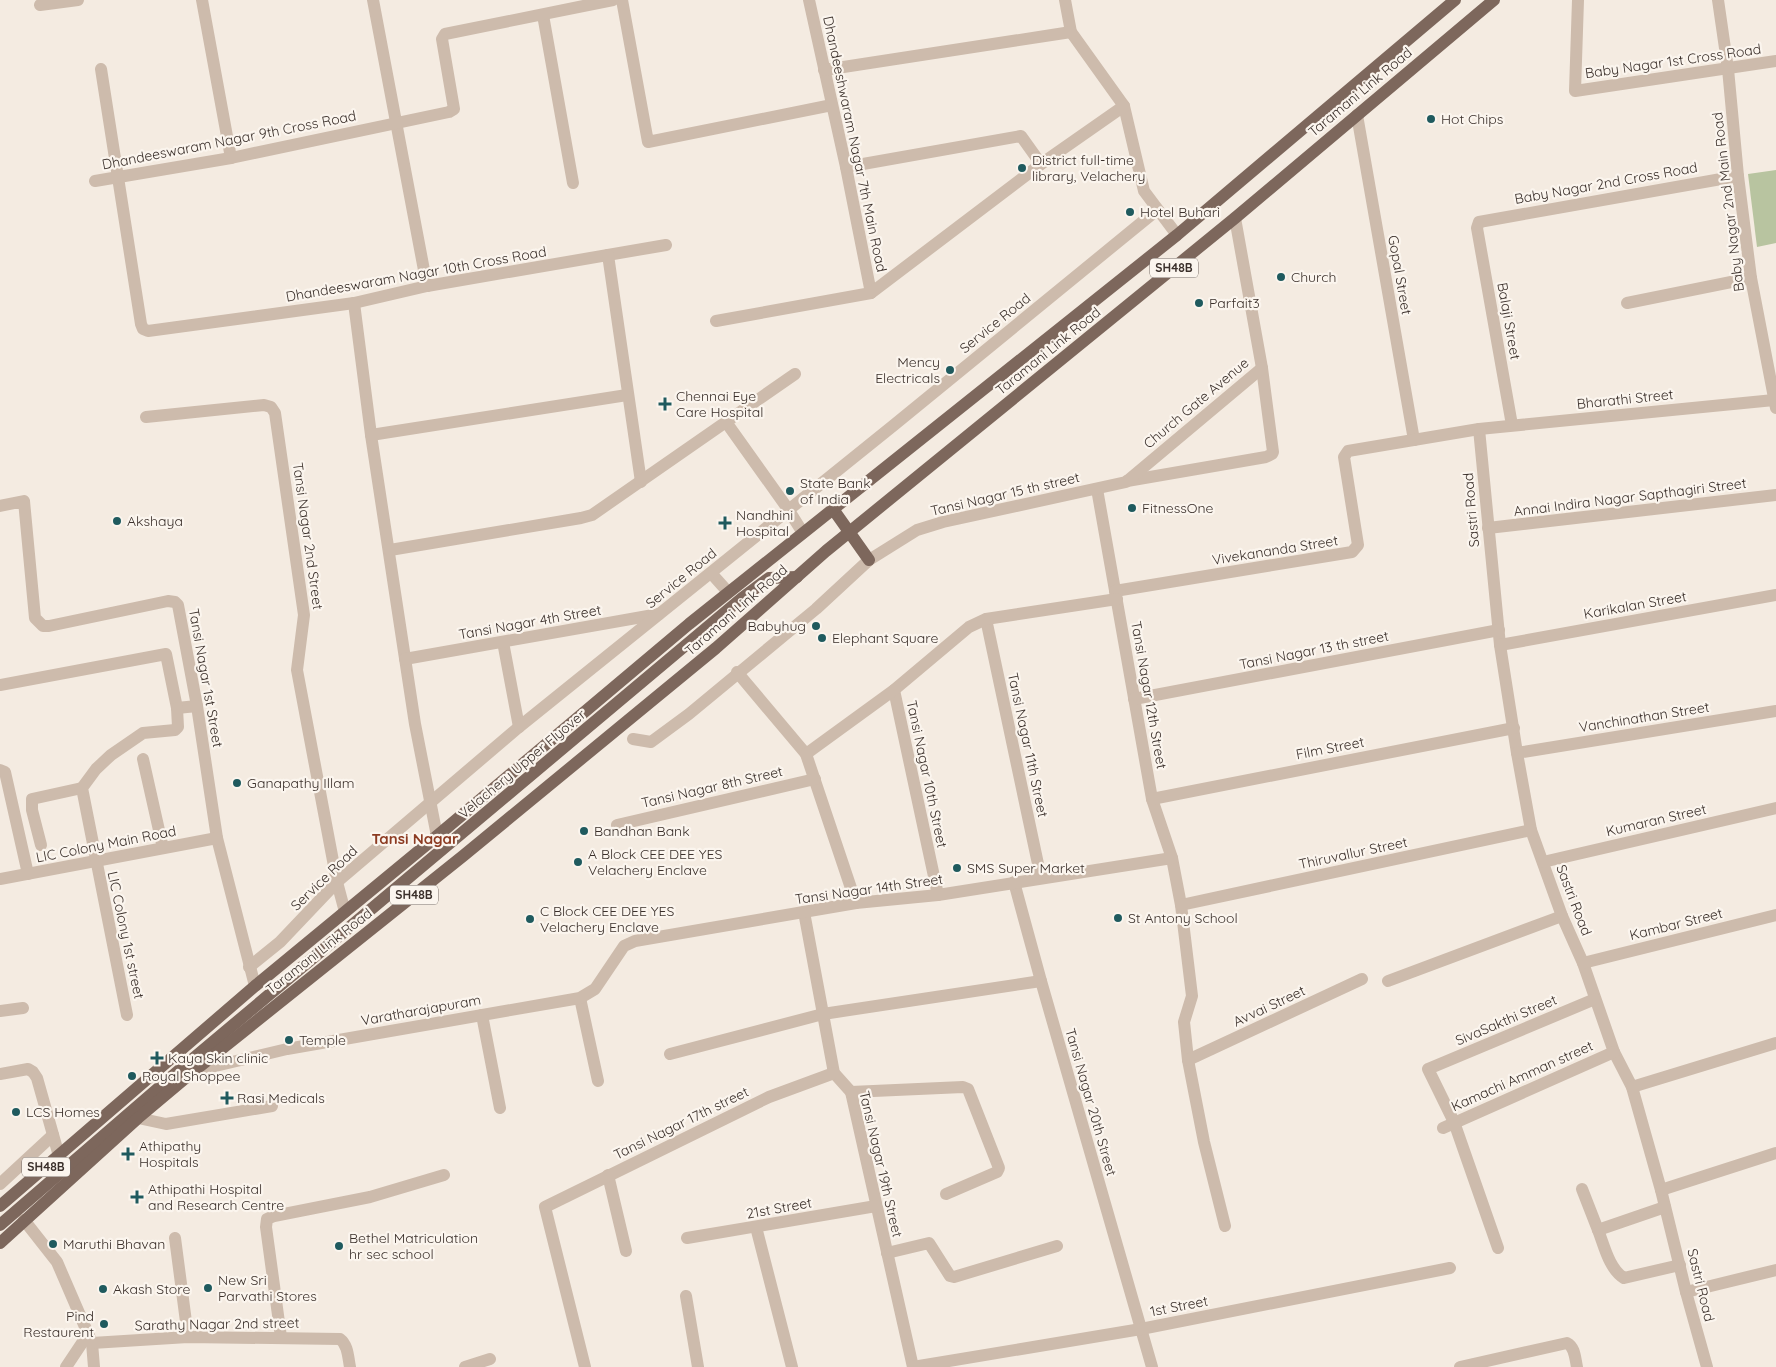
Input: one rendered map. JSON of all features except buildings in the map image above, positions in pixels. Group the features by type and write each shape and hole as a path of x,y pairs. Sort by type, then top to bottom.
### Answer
{"main road":[{"name":"Taramani Link Road","path":"0,1206 255,986 689,624 1177,235 1455,0"},
{"name":"Taramani Link Road","path":"0,1243 138,1118 194,1071 470,850 716,648 850,532 1235,218 1494,0"},
{"path":"833,509 869,560"},
{"name":"Velachery Upper Flyover","path":"0,1225 177,1072 742,598 769,578 797,577"}],"street":[{"path":"40,5 78,0"},
{"path":"202,0 231,158"},
{"path":"373,0 427,286"},
{"path":"573,183 543,15 613,0"},
{"path":"622,0 648,142 832,105"},
{"name":"Dhandeeshwaram Nagar 7th Main Road","path":"809,0 846,167 871,294"},
{"path":"1065,0 1071,32 1124,106 1144,191 1177,235"},
{"name":"Baby Nagar 1st Cross Road","path":"1578,0 1575,91 1776,61"},
{"name":"Baby Nagar 2nd Main Road","path":"1718,0 1728,68 1738,176 1751,278 1775,404"},
{"name":"Dhandeeswaram Nagar 9th Cross Road","path":"95,181 231,158 449,112 454,109 442,38 445,34 543,15"},
{"path":"824,70 1071,32"},
{"path":"101,69 117,176"},
{"path":"716,321 871,294 1041,164 1124,106"},
{"name":"Gopal Street","path":"1357,115 1414,440"},
{"path":"846,167 1021,136 1041,164"},
{"name":"Dhandeeswaram Nagar 10th Cross Road","path":"117,176 143,329 153,331 354,303 427,286 666,245"},
{"name":"Baby Nagar 2nd Cross Road","path":"1479,222 1738,176"},
{"name":"Service Road","path":"249,967 280,942 337,882 519,727 902,419 1157,210"},
{"name":"Church Gate Avenue","path":"1097,489 1126,482 1262,368 1235,218"},
{"name":"Balaji Street","path":"1479,222 1477,228 1512,425"},
{"path":"608,255 640,482"},
{"path":"1627,303 1751,278"},
{"path":"354,303 371,435 415,724 437,836"},
{"path":"1126,482 1266,457 1272,454 1273,448 1262,368"},
{"path":"390,550 587,517 795,374"},
{"path":"371,435 627,395"},
{"name":"Bharathi Street","path":"1479,429 1775,404"},
{"name":"Tansi Nagar 2nd Street","path":"146,416 264,405 271,407 275,413 304,615 297,670 337,882 345,912"},
{"path":"726,422 803,533"},
{"name":"Vivekananda Street","path":"1116,595 1352,552 1358,545 1344,454 1479,429"},
{"name":"Sastri Road","path":"1479,429 1500,645 1531,830 1562,916 1583,963 1614,1052 1632,1086 1707,1367"},
{"name":"Tansi Nagar 12th Street","path":"1097,489 1152,799 1172,858 1181,905 1192,996 1184,1022 1188,1060 1204,1142 1225,1226"},
{"name":"Tansi Nagar 15 th street","path":"633,739 651,742 689,714 737,672 816,609 869,560 918,530 943,522 1097,489"},
{"name":"Annai Indira Nagar Sapthagiri Street","path":"1488,528 1776,495"},
{"name":"Tansi Nagar 1st Street","path":"0,506 24,501 35,618 43,626 168,601 175,602 180,610 217,838 255,986"},
{"path":"711,573 728,592"},
{"path":"806,754 894,690 969,628 986,620 1116,595"},
{"name":"Karikalan Street","path":"1500,645 1776,595"},
{"name":"Tansi Nagar 4th Street","path":"405,659 661,614"},
{"name":"Tansi Nagar 11th Street","path":"986,620 1041,878"},
{"name":"Tansi Nagar 13 th street","path":"1134,699 1499,630"},
{"path":"503,642 519,727"},
{"path":"0,685 166,654 177,708 178,727 175,730 143,733 96,769 82,788 32,799 32,810 41,845"},
{"path":"737,672 806,754 856,903"},
{"name":"Tansi Nagar 10th Street","path":"894,690 938,894"},
{"path":"177,708 197,706"},
{"name":"Vanchinathan Street","path":"1517,753 1776,711"},
{"name":"Film Street","path":"1152,799 1514,728"},
{"path":"143,759 163,848"},
{"path":"0,770 5,772 28,874"},
{"name":"Tansi Nagar 8th Street","path":"617,825 815,779"},
{"name":"LIC Colony 1st street","path":"82,788 128,1015"},
{"name":"Kumaran Street","path":"1543,862 1776,808"},
{"name":"Thiruvallur Street","path":"1181,905 1531,830"},
{"name":"LIC Colony Main Road","path":"0,879 217,838"},
{"name":"Tansi Nagar 14th Street","path":"580,998 594,989 624,946 629,943 856,903 938,894 1172,858"},
{"name":"Tansi Nagar 20th Street","path":"1014,882 1152,1367"},
{"path":"804,912 834,1073"},
{"name":"Kambar Street","path":"1583,963 1776,914"},
{"path":"1388,981 1562,916"},
{"name":"Avvai Street","path":"1188,1060 1362,979"},
{"path":"670,1054 824,1014 1041,981"},
{"path":"580,998 598,1081"},
{"name":"Varatharajapuram","path":"194,1071 288,1049 580,998"},
{"name":"SivaSakthi Street","path":"1454,1122 1428,1069 1595,999"},
{"path":"0,1011 22,1008"},
{"path":"482,1015 500,1108"},
{"path":"1632,1086 1776,1043"},
{"name":"Kamachi Amman street","path":"1443,1128 1614,1052"},
{"path":"0,1074 28,1069 33,1072 37,1078 59,1156"},
{"name":"Tansi Nagar 19th Street","path":"834,1073 851,1092 913,1367"},
{"name":"Tansi Nagar 17th street","path":"585,1367 545,1207 769,1097 834,1073"},
{"path":"851,1092 962,1087 968,1089 999,1168 997,1172 946,1194"},
{"path":"138,1118 160,1124 172,1124 272,1106"},
{"path":"1454,1122 1498,1248"},
{"path":"0,1184 53,1135"},
{"path":"1661,1190 1776,1153"},
{"path":"281,1337 266,1227 267,1220 274,1216 370,1197 444,1175"},
{"path":"608,1175 626,1251"},
{"path":"1582,1189 1611,1263 1618,1274 1624,1278 1680,1265"},
{"name":"21st Street","path":"687,1238 876,1206"},
{"path":"1598,1230 1665,1207"},
{"path":"24,1220 57,1262 90,1338 94,1367"},
{"path":"756,1227 792,1367"},
{"path":"175,1238 188,1337"},
{"path":"887,1253 929,1243 952,1277 1057,1246"},
{"name":"1st Street","path":"913,1367 1141,1329 1450,1268"},
{"path":"1686,1292 1776,1270"},
{"path":"686,1296 698,1367"},
{"name":"Sarathy Nagar 2nd street","path":"90,1338 281,1337 340,1339 343,1341 350,1367"},
{"path":"66,1367 90,1338"},
{"path":"1465,1366 1567,1343 1570,1344 1573,1350 1577,1367"},
{"path":"465,1367 490,1359"}],"green space":[{"path":"1776,170 1776,243 1757,247 1748,174"}],"place":[{"name":"Hot Chips","path":"1431,119"},
{"name":"District full-time library, Velachery","path":"1022,168"},
{"name":"Hotel Buhari","path":"1130,212"},
{"name":"Church","path":"1281,277"},
{"name":"Parfait3","path":"1199,303"},
{"name":"Mency Electricals","path":"950,370"},
{"name":"Chennai Eye Care Hospital","path":"665,404"},
{"name":"State Bank of India","path":"790,491"},
{"name":"FitnessOne","path":"1132,508"},
{"name":"Akshaya","path":"117,521"},
{"name":"Nandhini Hospital","path":"725,523"},
{"name":"Babyhug","path":"816,626"},
{"name":"Elephant Square","path":"822,638"},
{"name":"Ganapathy Illam","path":"237,783"},
{"name":"Bandhan Bank","path":"584,831"},
{"name":"A Block CEE DEE YES Velachery Enclave","path":"578,862"},
{"name":"SMS Super Market","path":"957,868"},
{"name":"St Antony School","path":"1118,918"},
{"name":"C Block CEE DEE YES Velachery Enclave","path":"530,919"},
{"name":"Temple","path":"289,1040"},
{"name":"Kaya Skin clinic","path":"157,1058"},
{"name":"Royal Shoppee","path":"132,1076"},
{"name":"Rasi Medicals","path":"227,1098"},
{"name":"LCS Homes","path":"16,1112"},
{"name":"Athipathy Hospitals","path":"128,1154"},
{"name":"Athipathi Hospital and Research Centre","path":"137,1197"},
{"name":"Maruthi Bhavan","path":"53,1244"},
{"name":"Bethel Matriculation hr sec school","path":"339,1246"},
{"name":"New Sri Parvathi Stores","path":"208,1288"},
{"name":"Akash Store","path":"103,1289"},
{"name":"Pind Restaurent","path":"104,1324"}],"district":[{"name":"Tansi Nagar","path":"415,839"}]}
